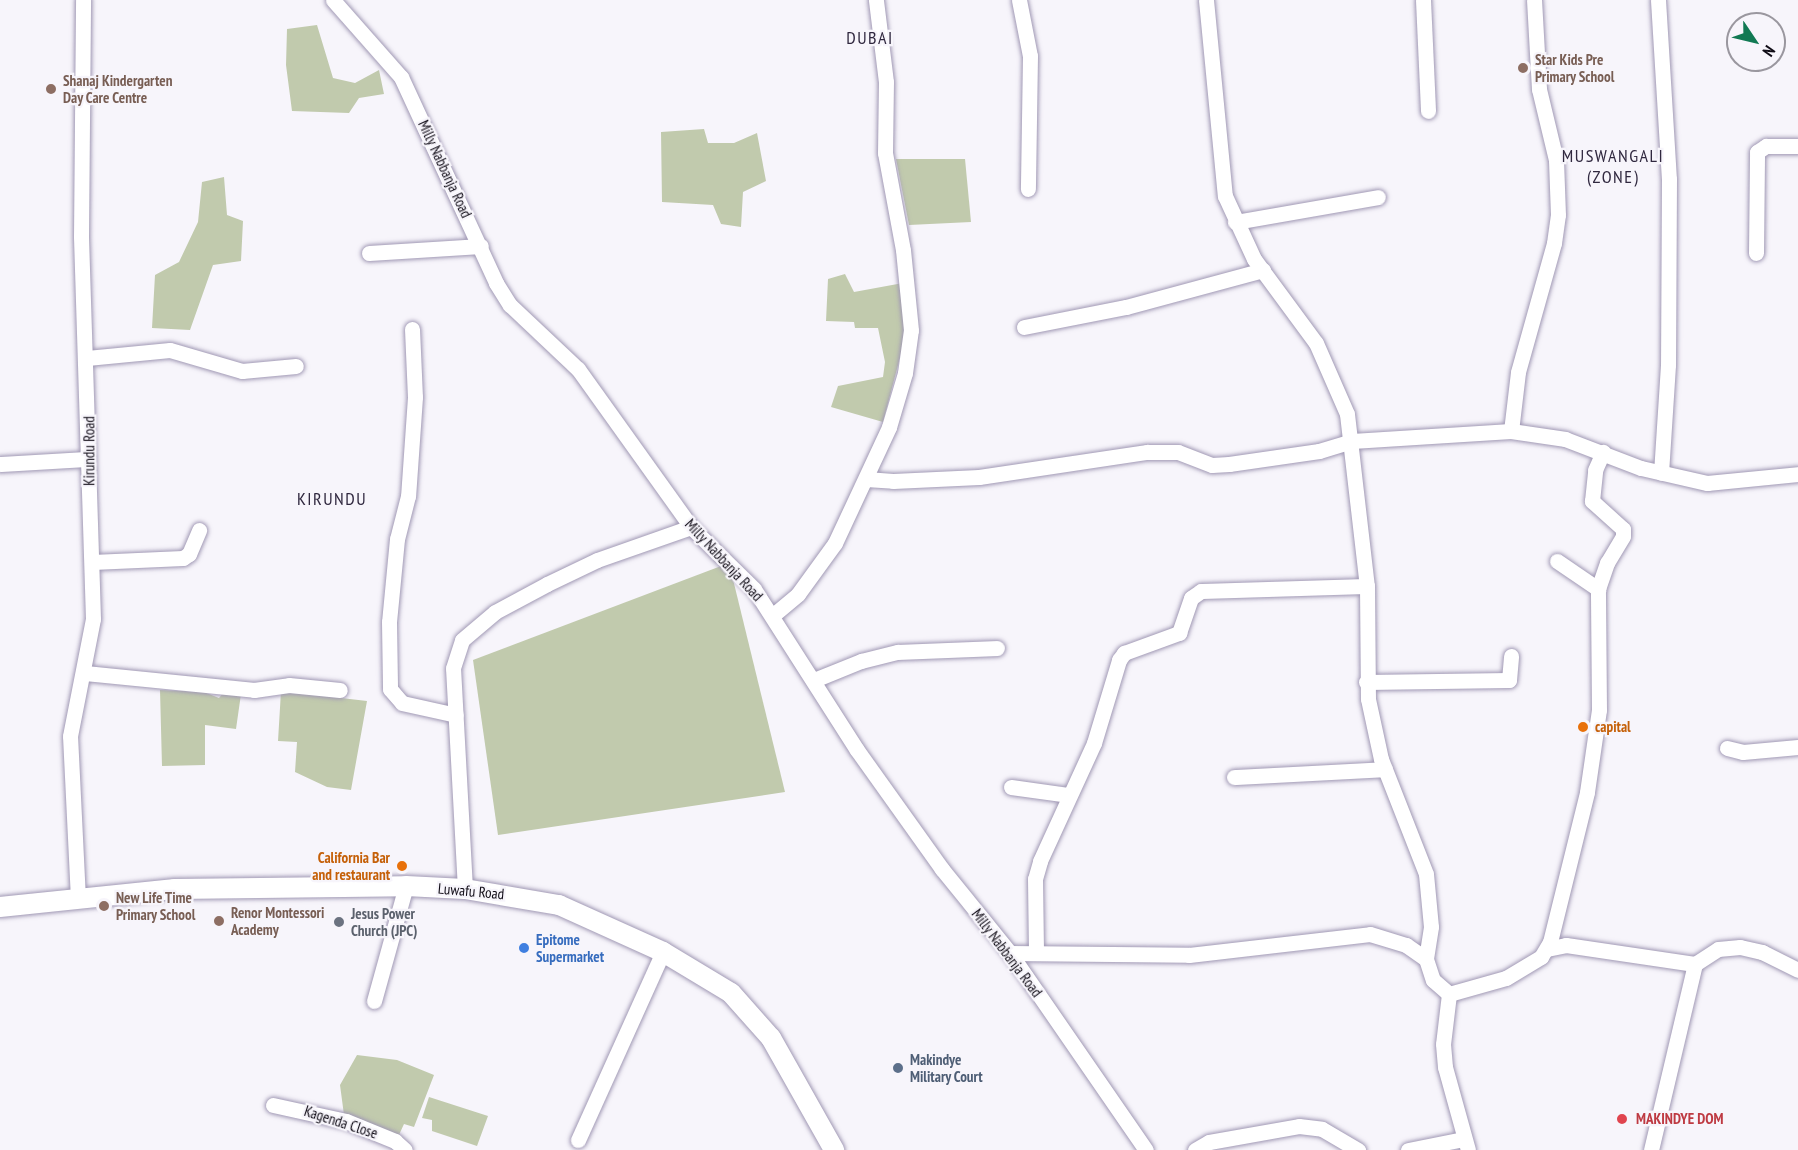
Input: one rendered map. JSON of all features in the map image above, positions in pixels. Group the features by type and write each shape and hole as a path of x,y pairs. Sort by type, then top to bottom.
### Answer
{"street":[{"name":"Kirundu Road","path":"78,899 70,736 85,673 93,619 87,459 87,358 81,236 83,0"},
{"name":"Milly Nabbanja Road","path":"333,0 401,77 481,246 496,283 510,305 578,369 692,527 754,589 814,680 856,750 905,818 1010,953 1146,1150"},
{"path":"772,616 798,594 824,561 889,427 905,373 911,330 903,250 885,153 886,82 876,0"},
{"path":"1019,0 1030,56 1028,189"},
{"path":"1206,0 1222,172 1235,222 1263,270 1316,343 1341,395 1352,441 1367,586 1366,682 1385,769 1426,874 1431,927 1426,958 1432,980 1449,994"},
{"path":"1423,0 1428,111"},
{"path":"1512,431 1518,372 1554,243 1558,215 1556,160 1539,89 1534,0"},
{"path":"1658,0 1670,179 1667,375 1661,473"},
{"path":"1756,253 1757,152 1766,146 1798,146"},
{"path":"1235,222 1378,197"},
{"path":"369,253 481,246"},
{"path":"1024,327 1126,307 1263,270"},
{"path":"412,329 415,397 408,496 397,539 389,622 390,689 402,704 456,715"},
{"path":"87,358 170,350 242,371 297,366"},
{"path":"866,478 893,481 979,477 1147,452 1178,452 1212,465 1229,464 1319,451 1352,441 1512,431 1565,439 1661,473 1718,484 1755,476 1798,474"},
{"path":"1449,994 1506,978 1529,967 1547,948 1587,792 1598,722 1598,589 1607,563 1623,536 1623,529 1592,501 1595,470 1603,452"},
{"path":"0,464 87,459"},
{"path":"465,889 455,657 471,628 597,560 692,527"},
{"path":"92,562 183,558 189,554 199,530"},
{"path":"1557,561 1598,589"},
{"path":"1036,951 1035,879 1069,795 1094,743 1119,660 1133,648 1179,633 1191,598 1201,591 1367,586"},
{"path":"814,680 861,661 898,652 997,648"},
{"path":"1366,682 1509,680 1511,656"},
{"path":"85,673 254,690 289,685 340,690"},
{"path":"1727,748 1743,752 1798,747"},
{"path":"1234,777 1385,769"},
{"path":"1011,787 1069,795"},
{"path":"374,1001 406,886"},
{"name":"Luwafu Road","path":"0,907 175,889 406,886 465,889 559,905 663,952 731,993 771,1038 834,1150"},
{"path":"1010,953 1036,951 1189,955 1370,934 1406,945 1426,958"},
{"path":"1547,948 1566,945 1695,964 1718,949 1740,947 1762,952 1798,970"},
{"path":"578,1140 663,952"},
{"path":"1651,1150 1695,964"},
{"path":"1408,1150 1466,1145 1444,1056 1449,994"},
{"name":"Kagenda Close","path":"273,1105 346,1120 395,1141 405,1150"},
{"path":"1195,1150 1209,1142 1299,1126 1322,1129 1358,1150"}],"green space":[{"path":"317,25 333,78 355,83 379,70 384,94 359,98 349,113 292,111 286,65 287,29"},
{"path":"704,129 708,143 734,143 757,133 766,181 743,192 741,227 721,224 713,205 662,202 661,132"},
{"path":"896,159 965,159 971,222 909,225"},
{"path":"224,177 227,215 243,221 241,261 213,265 190,330 152,328 155,275 179,262 198,222 202,182"},
{"path":"845,274 854,292 903,283 907,331 883,422 831,407 838,386 883,377 885,362 878,328 855,328 854,322 826,321 828,279"},
{"path":"729,563 785,792 498,835 473,660"},
{"path":"160,690 204,692 219,698 224,692 241,694 236,729 205,725 205,765 162,766"},
{"path":"281,691 367,701 351,790 327,787 295,772 297,742 278,741"},
{"path":"357,1055 397,1060 434,1075 414,1127 404,1124 398,1137 344,1115 340,1085"},
{"path":"429,1097 488,1116 477,1146 432,1131 432,1120 422,1118"}],"place":[{"name":"Star Kids Pre Primary School","path":"1523,68"},
{"name":"Shanaj Kindergarten Day Care Centre","path":"51,89"},
{"name":"capital","path":"1583,727"},
{"name":"California Bar and restaurant","path":"402,866"},
{"name":"New Life Time Primary School","path":"104,906"},
{"name":"Renor Montessori Academy","path":"219,921"},
{"name":"Jesus Power Church (JPC)","path":"339,922"},
{"name":"Epitome Supermarket","path":"524,948"},
{"name":"Makindye Military Court","path":"898,1068"},
{"name":"MAKINDYE DOM","path":"1622,1119"}],"district":[{"name":"DUBAI","path":"870,38"},
{"name":"MUSWANGALI (ZONE)","path":"1613,167"},
{"name":"KIRUNDU","path":"332,499"}]}
